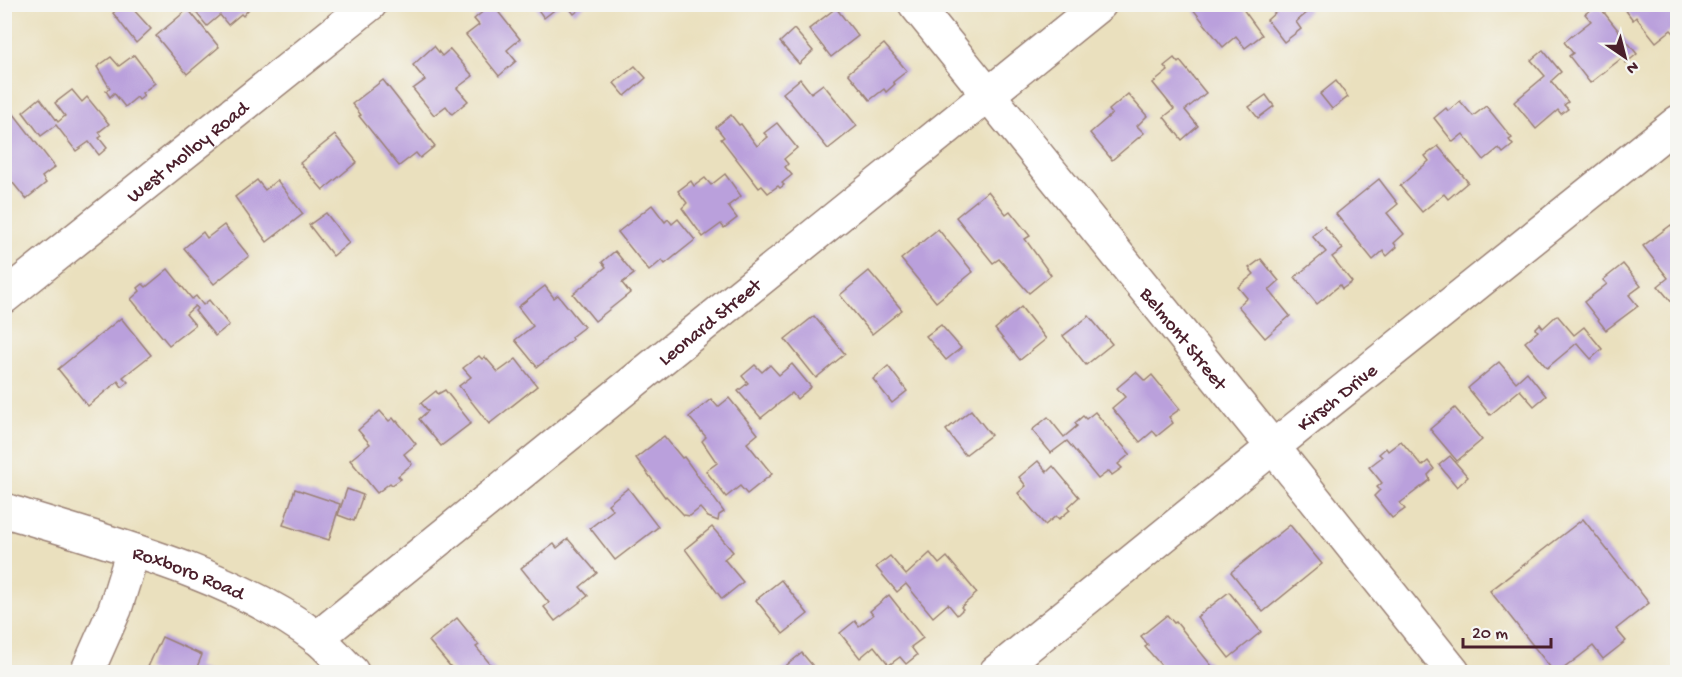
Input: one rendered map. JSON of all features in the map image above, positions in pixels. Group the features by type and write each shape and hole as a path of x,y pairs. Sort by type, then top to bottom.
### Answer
{"street":[{"name":"West Molloy Road","path":"4,297 370,4"},
{"name":"Belmont Street","path":"915,4 1453,672"},
{"name":"Leonard Street","path":"317,638 1100,4"},
{"name":"Kirsch Drive","path":"996,672 1677,122"},
{"name":"Roxboro Road","path":"4,510 133,550 210,578 258,601 317,638 352,672"},
{"path":"87,672 115,609 133,550"}],"building":[{"path":"123,4 128,4 151,29 136,43 113,13"},
{"path":"189,4 253,4 243,16 241,14 228,25 220,15 207,26"},
{"path":"492,4 520,39 507,50 516,61 499,76 466,35 479,25 474,19"},
{"path":"534,4 562,4 544,18"},
{"path":"566,4 586,4 574,14"},
{"path":"1275,4 1304,4 1309,11 1296,22 1301,29 1284,42 1267,20 1276,12 1272,7"},
{"path":"1621,4 1674,4 1678,8 1678,32 1675,34 1671,30 1656,42 1636,17 1633,20"},
{"path":"1197,5 1240,5 1262,35 1245,48 1236,36 1223,47 1192,8"},
{"path":"1598,5 1637,54 1626,63 1622,58 1590,83 1569,56 1573,53 1564,42 1591,21 1585,14"},
{"path":"836,8 858,36 831,57 809,29"},
{"path":"188,9 219,47 187,74 156,36"},
{"path":"794,29 813,51 799,64 780,42"},
{"path":"884,44 907,71 893,82 895,84 886,92 884,89 870,100 848,73"},
{"path":"434,46 442,56 450,49 473,76 457,88 468,101 452,114 446,106 434,115 413,89 425,80 413,65"},
{"path":"1543,50 1561,72 1551,81 1568,102 1564,105 1568,109 1561,114 1558,110 1536,129 1514,102 1545,76 1531,60"},
{"path":"134,55 155,83 142,93 144,96 139,100 137,97 125,107 114,93 110,97 106,91 110,88 97,67 111,57 119,66"},
{"path":"1174,58 1178,63 1180,61 1206,93 1185,110 1198,126 1182,140 1164,117 1174,109 1153,83 1168,71 1164,66"},
{"path":"635,66 646,78 625,96 614,83"},
{"path":"800,79 811,93 823,84 857,126 828,149 783,93"},
{"path":"383,80 435,146 420,158 416,153 399,166 352,104"},
{"path":"1336,81 1348,97 1332,109 1320,94"},
{"path":"72,90 82,102 87,97 109,124 99,132 102,136 99,138 107,148 99,155 89,142 76,151 56,125 41,136 23,112 40,98 58,122 65,116 55,103"},
{"path":"1128,94 1147,116 1137,126 1144,133 1112,160 1090,133 1112,114 1109,110"},
{"path":"1266,95 1274,106 1258,118 1249,107"},
{"path":"1460,101 1473,116 1486,106 1512,138 1509,140 1513,145 1503,153 1499,148 1484,160 1463,134 1453,142 1434,118 1446,108 1448,111"},
{"path":"7,105 55,167 42,177 46,183 26,199 4,172 4,107"},
{"path":"731,115 739,125 741,124 757,146 768,137 764,133 777,123 797,148 784,159 788,164 785,167 792,175 782,183 784,185 780,188 778,186 768,193 762,186 759,188 721,139 724,137 716,127"},
{"path":"335,135 357,162 323,190 300,163"},
{"path":"1438,146 1468,182 1448,199 1444,194 1422,212 1400,186 1429,161 1425,156"},
{"path":"725,174 741,196 728,206 737,218 724,228 721,224 703,237 682,208 687,203 678,191 691,181 694,186 705,178 711,185"},
{"path":"1379,179 1398,204 1387,213 1404,234 1394,243 1397,247 1387,256 1383,251 1373,260 1336,214"},
{"path":"257,180 265,190 277,180 303,214 267,242 235,197"},
{"path":"988,191 1006,214 1010,211 1030,236 1025,239 1051,275 1029,293 999,259 993,263 956,217"},
{"path":"652,205 665,222 668,219 672,224 678,219 695,240 665,264 662,260 649,271 618,232"},
{"path":"326,213 349,243 333,256 309,225"},
{"path":"224,225 249,256 214,284 184,248 203,232 207,238"},
{"path":"1671,225 1678,233 1678,310 1658,286 1668,278 1643,246"},
{"path":"1324,226 1343,249 1332,257 1352,282 1342,289 1340,285 1317,304 1295,277 1326,252 1312,236"},
{"path":"938,229 973,272 936,302 901,259"},
{"path":"615,251 634,274 622,283 630,293 595,321 573,294 606,267 602,262"},
{"path":"1261,259 1279,281 1269,290 1290,316 1265,338 1238,306 1247,298 1238,287 1254,274 1249,268"},
{"path":"1623,264 1641,286 1629,295 1638,306 1606,330 1584,302 1607,284 1603,280"},
{"path":"168,269 192,299 196,296 203,305 209,300 229,325 215,336 195,311 197,309 195,306 186,314 195,325 169,345 131,299 140,291 138,288 143,284 146,287"},
{"path":"869,271 902,310 872,334 840,295"},
{"path":"545,286 554,298 558,295 584,327 571,337 572,340 537,367 515,340 533,326 518,307"},
{"path":"1021,307 1046,339 1020,360 995,329"},
{"path":"1557,315 1574,335 1584,327 1602,349 1591,359 1577,343 1547,368 1525,342 1538,331 1535,329 1540,324 1543,328"},
{"path":"814,316 845,354 816,378 785,339"},
{"path":"1089,316 1112,344 1086,365 1063,336"},
{"path":"121,318 151,355 123,377 128,382 122,387 118,381 88,406 58,369"},
{"path":"941,325 961,348 946,360 926,336"},
{"path":"479,356 482,359 485,357 498,372 516,359 537,386 489,424 459,386 471,377 463,368"},
{"path":"1499,362 1516,382 1527,372 1546,396 1534,406 1520,390 1490,415 1468,388"},
{"path":"792,364 811,387 797,399 792,393 761,418 738,391 748,383 742,376 755,365 762,372 770,365 779,375"},
{"path":"888,366 907,391 892,403 873,379"},
{"path":"1136,372 1145,381 1152,375 1180,409 1169,417 1173,423 1157,436 1153,431 1140,442 1112,408 1125,397 1117,388"},
{"path":"445,390 471,423 441,446 419,419 428,411 421,403 436,391 438,394"},
{"path":"729,398 758,434 747,443 772,474 747,494 740,486 726,497 706,471 717,463 702,441 706,437 689,417 711,399 718,407"},
{"path":"1455,408 1482,440 1457,461 1430,429"},
{"path":"971,410 991,435 965,455 946,430"},
{"path":"380,411 389,421 393,418 397,421 416,444 404,454 412,464 398,476 401,479 392,485 390,483 377,493 350,460 370,444 358,430"},
{"path":"1095,412 1130,454 1118,464 1122,468 1112,475 1109,471 1098,479 1067,441 1051,453 1032,430 1048,417 1064,437 1077,426 1075,423 1083,416 1086,419"},
{"path":"664,436 682,458 684,457 724,512 719,515 718,521 708,517 700,508 690,516 684,515 665,497 636,458"},
{"path":"1401,441 1422,466 1428,461 1434,469 1428,475 1430,480 1400,503 1405,509 1392,518 1374,496 1380,490 1377,487 1382,483 1369,467 1382,457 1379,454 1386,448 1388,451"},
{"path":"1450,456 1468,477 1457,487 1439,465"},
{"path":"1038,461 1047,472 1053,466 1079,497 1068,507 1070,510 1059,519 1056,516 1045,525 1018,493 1026,486 1019,477"},
{"path":"628,488 658,527 615,560 590,528 613,510 608,504"},
{"path":"295,489 340,504 329,540 283,525"},
{"path":"347,489 363,495 354,521 338,515"},
{"path":"1583,519 1649,603 1616,629 1626,641 1603,659 1593,646 1559,672 1554,672 1490,591"},
{"path":"1290,525 1322,564 1263,612 1231,572"},
{"path":"712,527 733,552 724,559 743,582 722,599 685,549"},
{"path":"568,539 597,573 580,587 588,596 555,621 544,607 549,603 521,568 554,544 557,548"},
{"path":"930,553 939,564 947,557 977,593 961,607 963,609 957,615 948,604 933,617 906,584 897,592 876,567 890,556 906,575"},
{"path":"781,580 808,614 783,634 756,600"},
{"path":"1229,592 1261,632 1229,658 1197,617"},
{"path":"889,595 923,638 911,647 917,655 906,664 900,657 889,665 874,646 860,658 840,633 855,621 859,626 873,615 870,611"},
{"path":"1167,615 1174,623 1176,622 1216,671 1167,672 1145,647 1148,645 1141,636"},
{"path":"457,618 479,645 476,647 497,672 455,672 429,641"},
{"path":"162,637 202,655 197,667 210,672 155,672 147,669"},
{"path":"802,653 818,672 778,672"}]}
